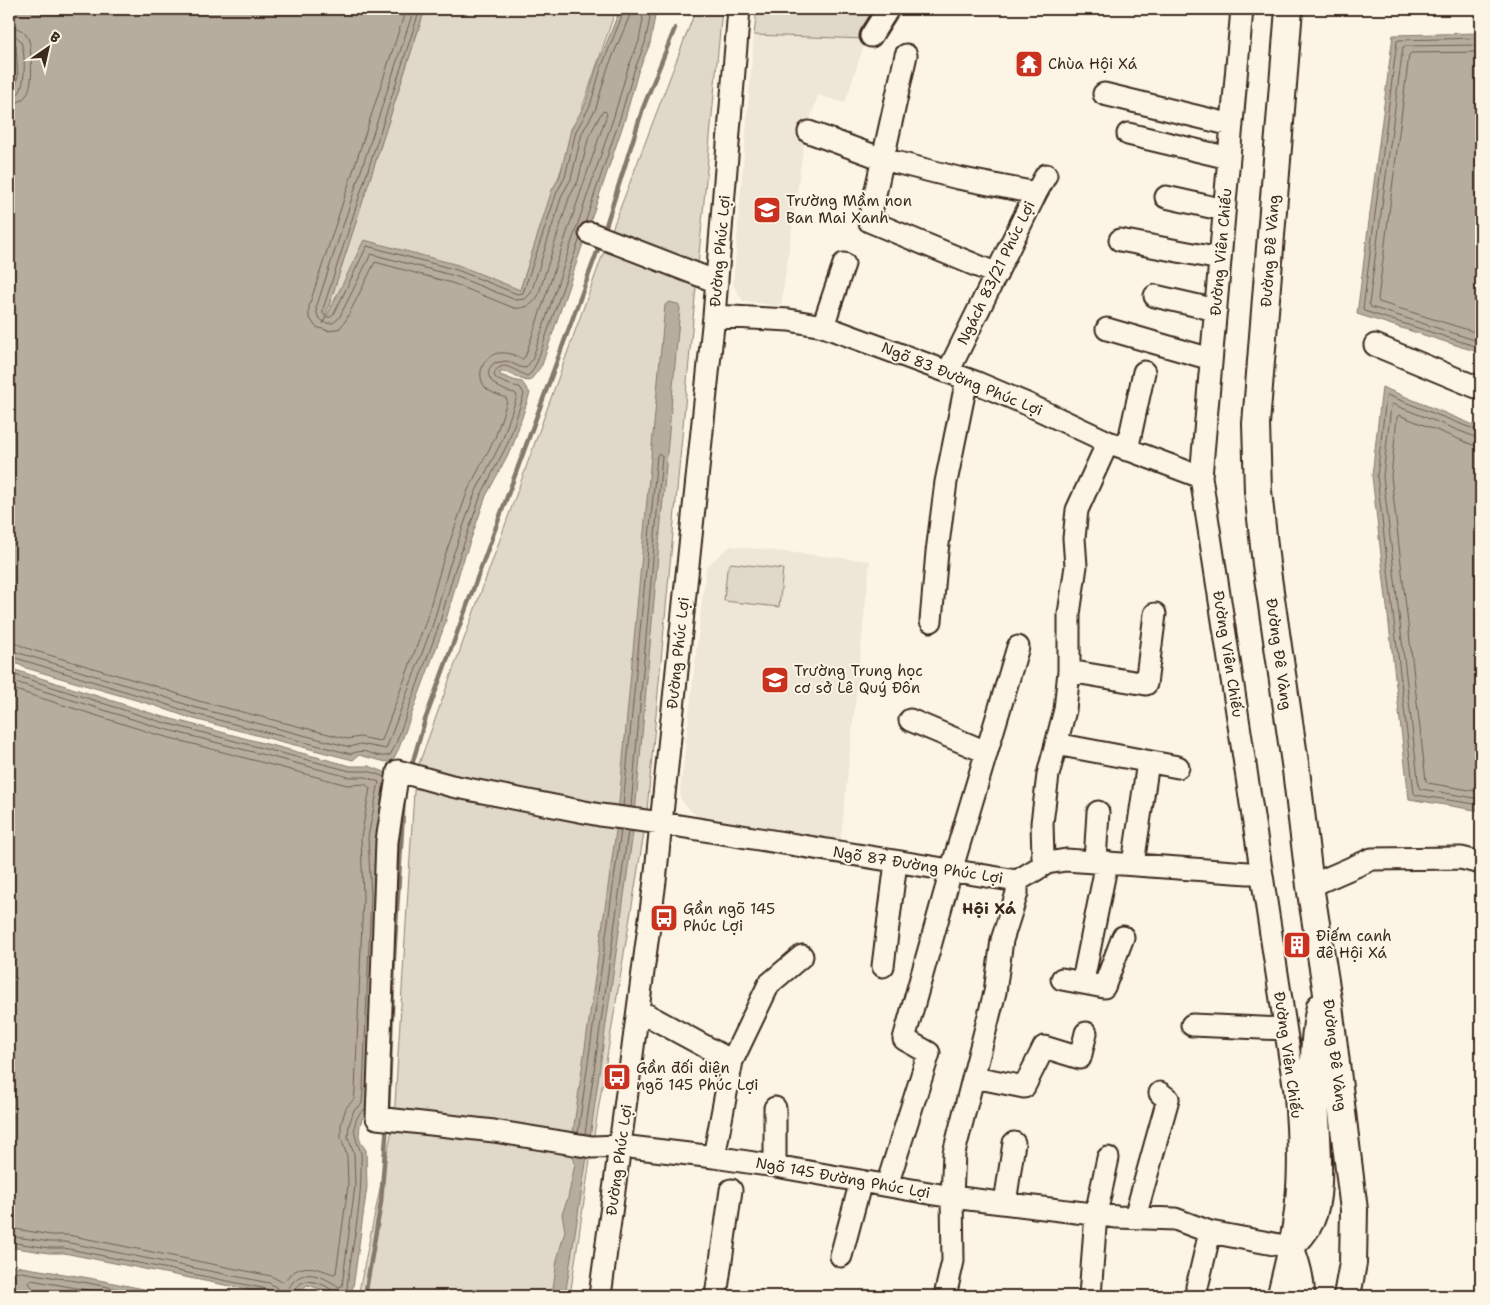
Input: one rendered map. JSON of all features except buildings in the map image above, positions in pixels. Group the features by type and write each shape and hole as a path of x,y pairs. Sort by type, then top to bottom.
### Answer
{"main road":[{"name":"Đường Đê Vàng","path":"1289,9 1257,415 1256,460 1266,564 1296,770 1310,886 1326,985 1354,1210 1353,1263 1347,1296"},
{"path":"1301,1296 1301,1282 1297,1264 1290,1247 1302,1235 1311,1220 1315,1204 1318,1168 1314,1075 1315,1043 1326,985"}],"street":[{"name":"Đường Phúc Lợi","path":"600,1296 655,881 714,316 739,9"},
{"path":"872,36 888,9"},
{"name":"Đường Viên Chiếu","path":"1242,9 1201,477 1295,1091 1299,1142 1297,1195 1290,1247 1278,1296"},
{"path":"906,55 869,221 997,274"},
{"path":"1104,94 1232,125"},
{"path":"810,132 883,159 958,178 1036,193"},
{"path":"1128,134 1229,158"},
{"name":"Ngách 83/21 Phúc Lợi","path":"931,621 936,552 946,482 957,376 997,274 1046,175"},
{"path":"1166,197 1224,210"},
{"path":"598,236 717,282"},
{"path":"1120,240 1220,259"},
{"path":"824,326 844,264"},
{"path":"1156,296 1216,310"},
{"name":"Ngõ 83 Đường Phúc Lợi","path":"714,316 789,320 824,326 1028,404 1108,442 1201,477"},
{"path":"1107,329 1211,359"},
{"path":"1375,345 1481,389"},
{"path":"1127,450 1144,372"},
{"path":"1047,863 1043,858 1042,824 1048,775 1065,710 1069,671 1070,614 1076,566 1074,538 1077,510 1108,442"},
{"path":"1069,671 1146,684 1155,614"},
{"path":"887,1185 929,1053 904,1039 951,871 1018,648"},
{"path":"910,720 986,752"},
{"path":"1056,744 1178,767"},
{"path":"1133,864 1148,762"},
{"name":"Ngõ 87 Đường Phúc Lợi","path":"384,1119 387,840 398,771 452,786 600,816 661,823 1016,881 1047,863 1066,860 1248,873 1262,872"},
{"path":"1083,982 1101,862 1098,812"},
{"path":"1310,886 1372,859 1461,858 1481,864"},
{"path":"883,966 896,862"},
{"path":"945,1296 953,1261 952,1197 954,1153 995,992 1002,940 1017,893 1016,881"},
{"path":"1062,978 1104,987 1123,937"},
{"path":"714,1157 732,1061 770,984 802,956"},
{"path":"638,1010 732,1061"},
{"path":"1192,1025 1285,1029"},
{"path":"974,1077 1024,1087 1044,1047 1080,1058 1086,1033"},
{"path":"1136,1218 1168,1099 1160,1092"},
{"path":"775,1108 775,1166"},
{"name":"Ngõ 145 Đường Phúc Lợi","path":"384,1119 494,1130 592,1147 621,1146 714,1157 952,1197 1136,1218 1175,1219 1210,1232 1290,1247"},
{"path":"1005,1203 1014,1143"},
{"path":"1090,1296 1096,1214 1108,1158"},
{"path":"841,1256 861,1181"},
{"path":"716,1296 732,1190"},
{"path":"1197,1287 1210,1232"}],"shaded area":[{"path":"425,9 616,9 520,290 321,329"},
{"path":"696,9 722,9 646,821 592,1147 570,1296 358,1296 394,1120 415,775 608,240"},
{"path":"757,9 884,9 866,39 754,35"},
{"name":"Trường Mầm non Ban Mai Xanh","path":"754,35 866,39 845,103 818,95 805,135 781,306 743,301 733,285"},
{"name":"Trường Trung học cơ sở Lê Quý Đôn","path":"730,546 870,561 840,847 705,821 691,811 681,800 680,793 706,567"},
{"path":"731,563 783,569 779,607 724,601 727,569"}],"water":[{"path":"9,9 425,9 323,324 364,240 458,265 520,290 552,190 560,176 571,129 585,105 597,67 620,9 650,9 655,16 650,44 638,72 625,119 542,365 530,381 500,372 500,375 522,382 530,393 513,445 486,496 460,570 444,627 393,760 386,762 359,755 353,760 190,718 153,705 26,668 9,660 9,99 13,76"},
{"path":"1481,33 1481,353 1357,314 1393,35"},
{"path":"669,302 678,304 680,308 634,825 590,1138 565,1296 552,1296 557,1260 565,1231 562,1214 568,1198 575,1164 572,1153 572,1139 617,824 665,305"},
{"path":"1382,387 1481,428 1481,811 1409,799 1372,476"},
{"path":"9,668 160,716 351,766 369,766 392,775 373,1110 363,1117 359,1135 361,1143 366,1150 367,1187 351,1296 332,1296 320,1289 307,1285 296,1296 280,1296 64,1253 49,1253 9,1247"},
{"path":"9,1265 89,1278 178,1296 29,1296 14,1292 23,1296 9,1296"}],"waterway":[{"path":"604,232 643,108 675,28"},
{"path":"411,768 425,720 600,244"},
{"path":"388,1114 394,958 404,797"},
{"path":"365,1296 381,1202 387,1124"}],"place":[{"name":"Chùa Hội Xá","path":"1029,64"},
{"name":"Trường Mầm non Ban Mai Xanh","path":"767,210"},
{"name":"Trường Trung học cơ sở Lê Quý Đôn","path":"775,680"},
{"name":"Gần ngõ 145 Phúc Lợi","path":"664,918"},
{"name":"Điếm canh đê Hội Xá","path":"1297,945"},
{"name":"Gần đối diện ngõ 145 Phúc Lợi","path":"617,1077"}],"district":[{"name":"Hội Xá","path":"989,908"}]}
